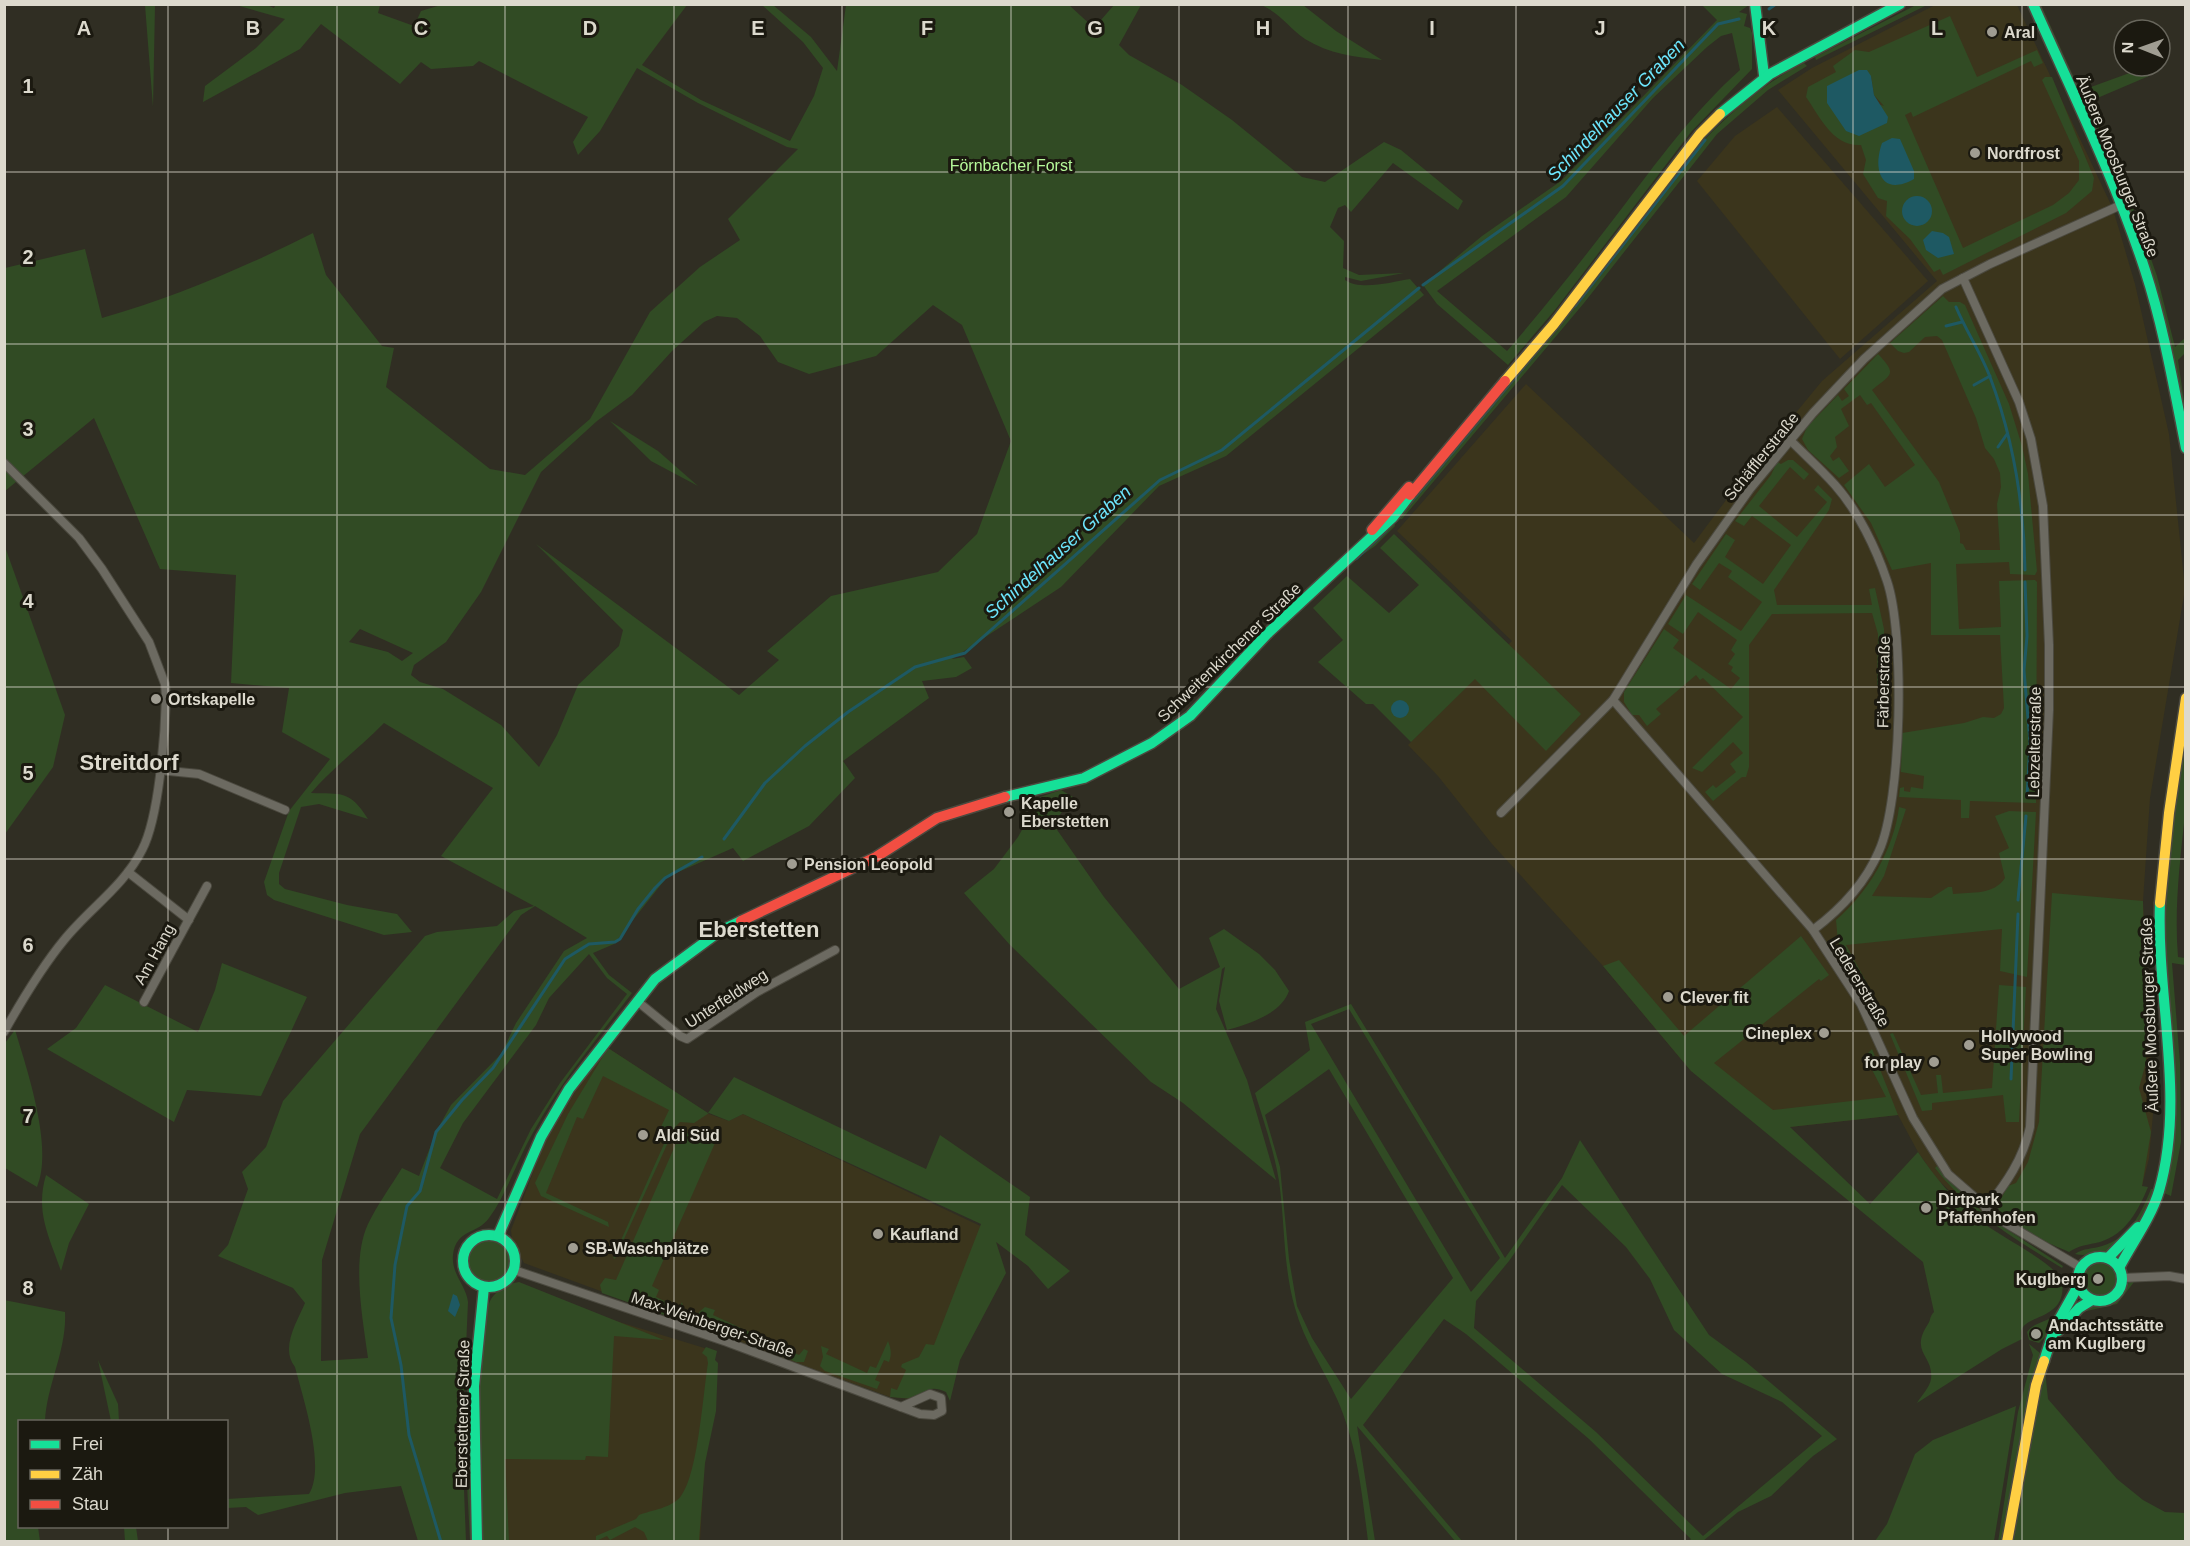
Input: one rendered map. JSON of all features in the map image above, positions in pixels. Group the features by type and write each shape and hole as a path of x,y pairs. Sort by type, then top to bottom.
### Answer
{"main road":[{"path":"1755,4 1759,51 1764,75"},
{"name":"Schweitenkirchener Straße","path":"498,1236 555,1113 637,1001 668,968 711,936 864,863 937,818 978,803 1084,778 1158,739 1190,716 1269,632 1348,560 1395,501 1441,455 1554,324 1700,134 1725,107 1764,75 1900,4"},
{"name":"Äußere Moosburger Straße","path":"2033,4 2121,205 2145,270 2186,448"},
{"name":"Äußere Moosburger Straße","path":"2050,1341 2079,1308 2092,1300 2110,1299 2119,1290 2121,1273 2158,1191 2168,1133 2168,1084 2160,987 2160,901 2169,811 2186,698"},
{"name":"Äußere Moosburger Straße","path":"2007,1542 2036,1385 2050,1341 2078,1286 2077,1277 2080,1267 2092,1257 2108,1258 2145,1221"},
{"path":"481,1236 498,1236 511,1246 516,1262 514,1270 505,1282 484,1287 476,1283 465,1271 464,1254 467,1246 481,1236"},
{"path":"2108,1258 2121,1273"},
{"path":"2078,1286 2092,1300"},
{"name":"Eberstettener Straße","path":"477,1542 474,1386 484,1287"}],"street":[{"name":"Schäfflerstraße","path":"1501,813 1613,700 1702,557 1750,489 1844,380 1914,311 1934,294 1963,278 2121,205"},
{"name":"Lebzelterstraße","path":"1963,278 2004,363 2031,439 2043,506 2049,645 2046,798 2030,1127 2021,1158 2010,1178 1986,1209"},
{"name":"Färberstraße","path":"1790,440 1836,486 1866,533 1887,579 1898,643 1892,801 1886,834 1865,878 1843,904 1813,930"},
{"path":"4,463 79,538 149,642 165,684 166,710 152,823 146,843 129,872 65,939 38,975 4,1032"},
{"name":"Ledererstraße","path":"1613,700 1813,930 1868,1017 1913,1118 1934,1155 1948,1174 2002,1221 2080,1267"},
{"path":"159,770 199,774 285,810"},
{"name":"Am Hang","path":"129,872 189,920"},
{"name":"Am Hang","path":"144,1002 207,886"},
{"name":"Unterfeldweg","path":"637,1001 680,1036 692,1038 757,992 835,950"},
{"name":"Max-Weinberger-Straße","path":"514,1270 727,1342 902,1407 931,1415 939,1413 943,1404 941,1398 930,1394 902,1407"},
{"path":"2121,1273 2186,1279"}],"shaded area":[{"path":"1935,5 2017,5 2113,209 2135,284 2169,434 2185,589 2150,798 2143,901 2154,1103 2149,1158 2142,1186 1998,1203 1984,1224 1936,1178 1918,1152 1898,1115 1790,1127 1691,1071 1603,966 1492,844 1438,776 1408,745 1512,641 1397,531 1526,384 1694,543 1744,476 1822,381 1937,281 1778,90 1812,68"},
{"path":"1777,107 1928,281 1840,359 1697,181 1735,136"},
{"path":"608,1048 709,1114 729,1121 743,1114 993,1232 911,1399 890,1397 524,1263 512,1240 511,1230 544,1144 578,1087"},
{"path":"521,1292 711,1350 700,1541 492,1542"}],"green space":[{"name":"Förnbacher Forst","path":"276,4 380,5 378,13 414,26 421,11 441,5 687,5 642,65 701,100 790,141 814,96 823,68 803,42 762,5 773,5 811,37 837,71 846,5 1069,5 1094,28 1114,5 1141,5 1119,45 1129,55 1182,85 1232,120 1302,177 1325,182 1384,142 1401,150 1463,201 1458,210 1393,163 1351,212 1345,205 1338,208 1330,227 1344,241 1343,268 1359,275 1404,273 1361,281 1345,277 1345,280 1359,285 1368,285 1410,279 1424,295 1226,456 1159,486 1061,587 952,659 964,657 972,668 956,677 922,681 929,698 843,761 855,778 809,826 743,861 733,848 667,877 614,944 593,953 609,975 632,993 556,1095 528,1142 489,1218 458,1240 453,1255 454,1268 468,1302 462,1438 466,1541 418,1541 401,1486 345,1493 258,1515 246,1507 228,1508 228,1499 309,1494 314,1482 315,1467 307,1414 289,1352 291,1335 305,1303 293,1288 218,1256 228,1245 248,1189 242,1172 266,1147 283,1101 425,936 437,932 497,926 514,911 534,906 441,856 493,788 384,723 328,774 311,793 344,795 356,803 368,819 319,804 301,807 279,873 279,884 285,889 347,905 397,914 412,932 384,935 274,900 267,895 264,882 289,811 330,759 282,732 289,688 231,683 236,575 160,569 94,418 5,491 5,268 85,249 102,318 157,301 210,280 313,233 326,275 382,346 394,348 386,387 490,469 525,475 590,419 650,312 700,267 740,240 728,219 798,149 787,147 698,103 637,68 600,131 578,155 573,142 588,117 479,61 473,66 431,69 421,62 400,84 321,24 300,49 203,102 205,86 256,48 285,19 236,5 267,5 274,8","holes":["933,305 962,325 1011,441 977,534 938,572 831,596 767,651 779,660 739,695 536,544 623,630 619,646 578,685 557,735 539,767 501,725 443,689 420,682 411,675 414,665 446,642 481,592 541,472 597,421 632,395 672,351 704,322 717,316 737,318 760,336 778,362 809,374 876,356","360,629 413,653 402,661 388,652 349,642","535,906 587,938 564,951 516,1023 501,1054 451,1105 436,1132 419,1176 402,1168 368,1224 363,1239 359,1272 368,1358 321,1361 322,1260 360,1134 521,915","589,954 607,978 627,994 560,1083 531,1129 497,1199 440,1168 463,1123 536,1025 549,998"]},
{"path":"145,5 155,5 153,107"},
{"path":"1261,5 1303,5 1336,31 1382,60 1342,54 1314,44 1299,35 1274,12"},
{"path":"1702,5 1749,5 1739,12 1747,14 1744,26 1750,28 1752,33 1752,69 1691,132 1555,310 1508,365 1437,304 1423,285 1482,236 1561,181 1717,20","holes":["1732,33 1740,70 1676,138 1578,265 1507,351 1437,291 1566,197 1653,98 1721,36"]},
{"path":"1916,5 1927,5 1816,60 1815,57"},
{"path":"2038,5 2041,5 2080,91 2116,78 2144,78 2088,102 2131,202 2157,276 2175,347 2185,338 2185,353 2178,360 2185,408 2185,436 2121,191"},
{"path":"1950,16 1977,77 2037,50 2043,63 2034,67 2031,61 1913,117 1911,112 1905,115 1963,248 2053,205 2069,193 2079,180 2079,161 2042,80 2045,77 2052,77 2094,178 2092,191 2066,213 1943,275 1940,269 1934,272 1910,239 1886,216 1887,201 1878,198 1863,174 1866,160 1861,145 1851,144 1835,136 1822,122 1806,97 1808,87 1836,72 1833,66 1855,50 1869,52","holes":["1871,76 1874,95 1884,106 1827,86"]},
{"path":"1804,63 1807,66 1768,90 1717,134 1584,303 1402,519 1397,519 1397,515 1696,148 1747,101 1774,80"},
{"path":"1943,296 1949,302 1960,302 1965,305 2009,404 2028,474 2037,571 2035,575 2010,574 2009,562 1956,564 1959,629 2001,627 1999,581 2035,580 2037,582 2036,803 1970,801 1969,818 1961,818 1961,800 1899,797 1900,788 1904,787 1904,791 1910,792 1911,787 1923,789 1924,776 1901,772 1902,733 1964,723 1983,717 1994,718 2001,714 2004,708 2000,635 1931,635 1931,563 1892,570 1871,523 1844,485 1869,464 1885,487 1915,465 1871,403 1867,405 1860,395 1841,409 1849,426 1835,437 1837,447 1830,456 1833,461 1839,457 1849,471 1839,478 1808,450 1802,439 1807,427 1838,395 1842,401 1849,396 1844,389 1878,354 1888,366 1890,374 1872,390 1939,482 1960,533 1960,543 1966,550 2000,550 1997,504 2001,487 2000,473 1994,459 1985,448 1976,418 1942,340 1937,336 1925,337 1909,352 1904,353 1898,351 1890,343"},
{"path":"610,421 658,451 698,486 651,461"},
{"path":"1793,460 1809,474 1804,480 1790,467 1759,506 1797,537 1827,502 1814,490 1818,485 1832,499 1829,510 1774,590 1777,605 1872,605 1869,589 1875,588 1884,629 1884,683 1877,685 1878,634 1872,613 1772,614 1749,645 1749,767 1746,777 1742,777 1713,801 1705,792 1713,785 1716,788 1736,772 1730,764 1743,753 1733,742 1702,772 1692,768 1743,717 1703,678 1700,680 1696,675 1656,709 1661,714 1647,726 1639,715 1632,715 1624,702 1624,692 1664,629 1679,640 1673,648 1731,689 1740,678 1731,671 1733,667 1728,664 1735,654 1731,650 1737,640 1698,612 1683,634 1668,624 1686,595 1741,631 1762,602 1728,577 1732,571 1719,563 1700,590 1692,584 1726,534 1735,540 1725,557 1763,584 1791,545 1752,516 1744,526 1735,521 1771,475 1777,462 1781,464"},
{"path":"1394,522 1395,526 1375,546 1355,560"},
{"path":"1394,534 1581,714 1546,751 1475,679 1411,742 1373,704 1366,704 1318,662 1343,640 1313,608 1347,576 1389,613 1419,585 1380,548"},
{"path":"4,544 65,715 53,767 5,834"},
{"path":"2185,736 2186,805 2177,921 2178,957 2185,958 2185,965 2172,963 2180,1063 2181,1142 2171,1196 2164,1193 2170,1168 2165,891"},
{"path":"1061,790 1073,797 1053,824 1104,897 1179,989 1220,967 1209,938 1224,929 1259,954 1275,970 1289,991 1285,999 1272,1012 1227,1030 1219,1001 1225,967 1222,969 1216,1009 1247,1080 1276,1180 1183,1103 1151,1082 1010,945 964,893 994,869 1018,837 1040,797"},
{"path":"1899,807 1906,809 1884,876 1872,896 1931,898 1948,887 1952,887 1953,894 1982,892 1995,887 2005,878 1999,853 2009,848 1995,816 2009,811 2036,812 2027,977 2000,971 2002,929 1846,945 1874,996 1870,996 1838,942 1836,920 1859,897 1878,869 1892,839"},
{"path":"2052,893 2143,901 2146,1062 2139,1088 2151,1132 2142,1186 2148,1187 2135,1213 2117,1233 2100,1242 2069,1252 2018,1227 2002,1214 1997,1206 2008,1186 2016,1183 2028,1162 2039,1122"},
{"path":"1801,936 1829,975 1821,981 1819,979 1714,1063 1773,1110 1886,1097 1865,1056 1872,1049 1898,1115 1790,1127 1870,1204 1918,1152 1944,1187 1968,1211 1985,1225 2046,1264 2062,1280 2062,1295 2057,1305 2050,1312 2025,1324 2021,1330 2022,1339 2002,1349 1917,1403 1931,1379 1931,1371 1921,1348 1921,1341 1934,1312 1923,1262 1691,1071 1603,966 1619,960 1684,1036"},
{"path":"222,963 307,997 261,1096 187,1090 174,1122 47,1049 76,1028 105,985 198,1032 215,990"},
{"path":"1999,985 2026,987 2019,1122 2006,1122 2003,1095 1932,1103 1932,1110 1922,1111 1890,1034 1893,1033 1921,1095 1938,1093 1936,1075 1941,1075 1943,1093 1992,1088"},
{"path":"1351,1004 1505,1258 1562,1178 1580,1140 1709,1335 1746,1362 1837,1439 1813,1456 1771,1496 1738,1512 1703,1541 1689,1541 1691,1539 1589,1439 1466,1334 1444,1319 1363,1425 1462,1541 1455,1541 1357,1426 1375,1541 1368,1541 1358,1469 1344,1416 1295,1308 1286,1261 1279,1181 1272,1148 1255,1093 1310,1050 1305,1022","holes":["1349,1009 1500,1258 1471,1292 1311,1024","1329,1069 1453,1278 1351,1399 1312,1338 1297,1306 1289,1259 1280,1167 1265,1115","1562,1185 1626,1247 1650,1279 1674,1330 1722,1374 1782,1402 1822,1436 1703,1536 1596,1432 1474,1328 1476,1301 1509,1261"]},
{"path":"15,1030 32,1087 41,1131 41,1171 37,1187 5,1168 5,1043"},
{"path":"608,1048 708,1113 734,1077 926,1169 940,1135 1030,1197 1025,1235 1070,1271 1048,1289 1028,1266 996,1242 1006,1273 960,1360 950,1401 946,1392 934,1389 910,1398 890,1397 891,1388 897,1390 906,1370 901,1367 902,1364 919,1357 926,1344 934,1345 981,1224 743,1114 729,1121 709,1113 694,1123 680,1122 675,1127 615,1259 613,1258 668,1135 659,1131 669,1110 603,1076 583,1119 577,1117 546,1193 608,1222 609,1227 541,1196 535,1183 568,1114"},
{"path":"687,1133 711,1135 709,1140 715,1143 652,1286 659,1290 656,1297 679,1308 682,1302 684,1311 675,1319 602,1293 600,1285 605,1278 616,1280 678,1139"},
{"path":"1937,1166 1985,1215 2063,1266 2062,1268 2010,1235 1978,1211 1948,1184 1935,1168"},
{"path":"46,1175 89,1204 69,1243 61,1271 48,1235 43,1212 43,1188"},
{"path":"2151,1189 2154,1189 2144,1214 2112,1252 2075,1254 2102,1246 2120,1237 2133,1224"},
{"path":"490,1238 506,1244 512,1260 506,1276 490,1282 474,1276 468,1260 474,1244"},
{"path":"2098,1260 2111,1265 2116,1278 2111,1291 2098,1296 2085,1291 2080,1278 2085,1265"},
{"path":"519,1282 664,1340 614,1336 608,1457 586,1456 585,1460 505,1459 509,1541 483,1542 479,1414 485,1319 492,1297 507,1286"},
{"path":"2129,1282 2134,1282 2117,1304 2087,1311 2083,1309 2116,1301"},
{"path":"4,1300 65,1312 63,1340 49,1394 45,1420 18,1420 18,1528 38,1528 40,1541 5,1541"},
{"path":"705,1307 715,1310 713,1315 799,1355 804,1349 808,1351 804,1362 796,1362 708,1323 705,1330 696,1325 699,1312"},
{"path":"2059,1314 2048,1334 2039,1343 2029,1340 2027,1332 2030,1329"},
{"path":"888,1341 890,1359 889,1362 884,1360 875,1380 880,1382 877,1389 825,1371 820,1366 823,1357 821,1346 829,1349 826,1354 867,1373 870,1366 876,1368"},
{"path":"2029,1344 2040,1353 2023,1422 2002,1541 1998,1542 2018,1412 2033,1355"},
{"path":"706,1347 717,1351 715,1360 718,1363 716,1411 705,1463 699,1541 648,1541 644,1532 635,1527 610,1540 607,1536 596,1541 596,1536 636,1519 639,1515 667,1506 681,1496 687,1485 696,1452 708,1363 707,1357 702,1353"},
{"path":"468,1352 471,1352 469,1463 474,1542 470,1541 466,1465"},
{"path":"98,1360 118,1404 119,1420 111,1420"},
{"path":"2045,1370 2048,1399 2117,1479 2143,1500 2165,1512 2185,1513 2185,1541 2013,1542"},
{"path":"2016,1406 1994,1541 1875,1541 1887,1524 1915,1454 1933,1440"},
{"path":"124,1528 136,1528 138,1541 125,1541"}],"water":[{"path":"1859,70 1867,70 1871,76 1874,95 1888,117 1887,123 1859,136 1846,131 1827,103 1827,86"},
{"path":"1892,138 1900,139 1914,171 1914,179 1903,184 1887,183 1879,171 1879,153 1882,143"},
{"path":"1917,196 1927,201 1932,211 1927,221 1917,226 1907,221 1902,211 1907,201"},
{"path":"1932,231 1949,237 1954,254 1938,258 1926,250 1923,240"},
{"path":"1396,700 1404,700 1409,705 1407,716 1396,718 1391,713 1391,705"},
{"path":"453,1294 457,1296 460,1305 455,1317 448,1311"}],"waterway":[{"name":"Schindelhauser Graben","path":"1769,9 1776,4"},
{"name":"Schindelhauser Graben","path":"1423,285 1563,186 1718,24 1739,19"},
{"path":"1575,306 1705,140"},
{"name":"Schindelhauser Graben","path":"724,839 765,783 805,746 848,712 915,667 965,653 1160,480 1222,450 1419,288"},
{"path":"1956,307 1986,368 2005,424 2020,496 2025,570"},
{"path":"1946,326 1962,322"},
{"path":"1402,513 1538,350"},
{"path":"1974,385 1990,376"},
{"path":"1998,447 2007,434"},
{"path":"1356,559 1386,531"},
{"path":"2025,582 2027,636 2024,670 2030,743 2027,797"},
{"path":"2018,900 2026,816"},
{"name":"Schindelhauser Graben","path":"441,1542 409,1435 401,1365 391,1318 395,1265 407,1206 420,1191 436,1132 462,1100 493,1068 565,959 589,944 615,942 620,939 638,909 655,888 665,878 702,857"},
{"path":"2011,1079 2018,914"}],"traffic: fast":[{"path":"1755,4 1764,75"},
{"path":"1720,114 1770,74 1900,4"},
{"path":"2033,4 2107,169 2145,270 2163,336 2186,448"},
{"path":"1005,797 1084,778 1152,743 1190,716 1269,632 1393,517 1410,495"},
{"path":"2119,1268 2156,1201 2167,1156 2170,1084 2160,939 2160,903"},
{"path":"498,1236 541,1137 569,1089 655,979 720,931 741,921"},
{"path":"2108,1258 2138,1227"},
{"path":"484,1235 494,1235 504,1239 511,1246 515,1261 511,1276 504,1283 494,1287 484,1287 474,1283 467,1276 463,1266 463,1256 467,1246 474,1239 484,1235"},
{"path":"2100,1257 2109,1258 2116,1263 2121,1270 2122,1279 2121,1288 2116,1295 2109,1300 2100,1301 2091,1300 2084,1295 2079,1288 2078,1279 2079,1270 2084,1263 2091,1258 2100,1257"},
{"path":"2044,1361 2055,1327 2078,1286"},
{"path":"477,1542 474,1386 484,1287"},
{"path":"2058,1331 2079,1308 2092,1300"}],"traffic: slow":[{"path":"1505,381 1554,324 1700,134 1720,114"},
{"path":"2160,903 2169,813 2186,698"},
{"path":"2007,1542 2036,1385 2044,1361"}],"traffic: jam":[{"path":"1410,495 1505,381"},
{"path":"1372,530 1409,487"},
{"path":"741,921 876,857 937,818 1005,797"}],"place":[{"name":"Aral","path":"1992,32"},
{"name":"Nordfrost","path":"1975,153"},
{"name":"Ortskapelle","path":"156,699"},
{"name":"Kapelle Eberstetten","path":"1009,812"},
{"name":"Pension Leopold","path":"792,864"},
{"name":"Clever fit","path":"1668,997"},
{"name":"Cineplex","path":"1824,1033"},
{"name":"Hollywood Super Bowling","path":"1969,1045"},
{"name":"for play","path":"1934,1062"},
{"name":"Aldi Süd","path":"643,1135"},
{"name":"Dirtpark Pfaffenhofen","path":"1926,1208"},
{"name":"Kaufland","path":"878,1234"},
{"name":"SB-Waschplätze","path":"573,1248"},
{"name":"Kuglberg","path":"2098,1279"},
{"name":"Andachtsstätte am Kuglberg","path":"2036,1334"}],"district":[{"name":"Streitdorf","path":"129,762"},
{"name":"Eberstetten","path":"759,929"}]}
